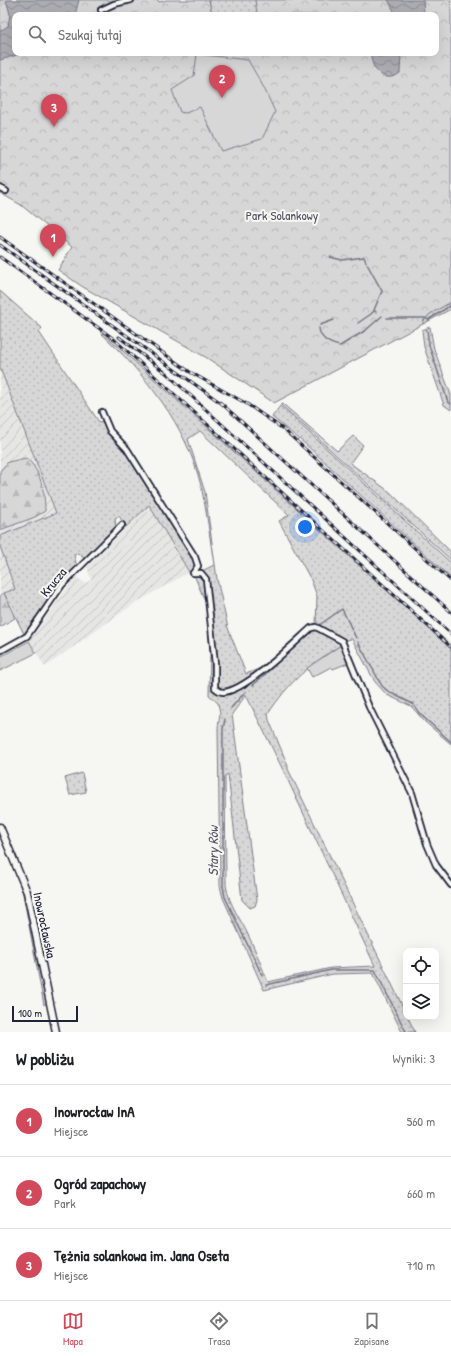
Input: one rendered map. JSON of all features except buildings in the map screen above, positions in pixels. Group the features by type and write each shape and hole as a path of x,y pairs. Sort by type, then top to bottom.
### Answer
{"main road":[{"name":"Inowrocławska","path":"0,827 27,892 56,1032"}],"street":[{"path":"101,10 114,4 131,0"},
{"path":"0,188 6,191"},
{"path":"102,412 110,431 127,449 195,557 198,566 193,573 201,573 206,579 216,688 224,692 246,683 311,628 316,627 342,640 366,700 412,793 427,844 436,865 451,885"},
{"name":"Krucza","path":"0,651 27,636 62,585 122,525"}],"shaded area":[{"path":"0,368 56,514 15,589 0,595"},
{"path":"149,505 189,572 132,605 45,667 29,641 76,577 85,583 91,580 87,567"}],"green space":[{"name":"Park Solankowy","path":"0,0 158,0 159,2 166,0 209,0 211,12 12,12 12,56 439,56 439,12 257,12 255,0 451,0 451,302 430,314 423,321 423,324 274,403 207,358 83,287 58,270 72,247 21,205 0,193"},
{"path":"209,0 255,0 258,12 211,12"},
{"path":"197,56 214,56 248,60 264,88 275,112 262,139 221,151 200,107 186,113 180,112 172,90 194,76"},
{"path":"0,291 42,328 39,332 99,422 104,421 154,493 196,563 196,568 189,572 149,505 126,527 119,516 115,518 116,529 86,557 82,557 78,553 74,555 77,567 60,583 24,634 4,593 15,589 0,546 0,536 56,513 0,368"},
{"path":"451,302 451,309 423,324 430,314"},
{"path":"430,327 434,349 451,395 451,410 444,405 424,347 422,330"},
{"path":"101,331 451,649 451,744 425,722 411,706 387,695 375,682 352,639 344,640 316,625 317,596 311,580 279,521 289,515 200,431 188,439 205,492 217,579 228,628 246,674 263,667 248,679 312,629 317,629 340,641 341,645 309,667 292,683 268,714 269,720 288,769 403,1007 403,1020 409,1020 415,1032 402,1032 373,973 333,974 264,990 223,898 220,886 218,727 220,713 218,703 209,695 210,654 207,606 194,575 214,565 207,516 201,486 194,463 175,422 148,384 100,332","holes":["246,695 284,772 375,966 331,968 268,982 253,944 230,900 226,885 225,776 228,774 242,900 250,908 255,906 257,900 232,714"]},
{"path":"283,404 337,451 353,436 363,445 350,463 390,492 451,552 451,560 281,405"},
{"path":"280,406 451,563 451,578 304,443 272,417"},
{"path":"26,458 39,475 43,489 45,511 35,517 0,530 0,471 8,462"},
{"path":"4,593 15,618 0,627 0,595"},
{"path":"29,641 36,653 0,671 0,657"},
{"path":"341,645 348,663 333,669 331,667 312,677 307,668"},
{"path":"82,773 86,792 70,795 65,778"},
{"path":"18,879 20,880 24,893 47,1003 44,1005 23,894"}],"water":[{"path":"6,0 79,0 76,12 12,12 12,56 14,56 0,60 0,31 8,26 10,14"},
{"path":"388,0 423,0 424,12 394,12"},
{"path":"371,56 401,56 400,73 389,77 384,76 376,70"}],"waterway":[{"path":"330,257 342,260 364,257 366,262"},
{"path":"367,264 382,291 374,310 376,312"},
{"path":"387,318 425,318 428,320 451,305"},
{"path":"358,323 374,311"},
{"path":"319,328 323,338 340,346 366,330 382,316"},
{"path":"320,325 334,320"},
{"path":"427,330 429,345 448,402 451,404"},
{"name":"Stary Rów","path":"318,626 342,609 356,638"},
{"name":"Stary Rów","path":"253,685 315,629"},
{"name":"Stary Rów","path":"358,642 382,686 389,692 413,704 420,714 451,742"},
{"name":"Stary Rów","path":"231,708 246,691"},
{"name":"Stary Rów","path":"225,719 223,729 223,886 225,897 262,975"},
{"name":"Stary Rów","path":"266,985 331,970 375,970 406,1032"}],"railway":[{"path":"0,237 190,372 247,404 283,429 451,581"},
{"path":"0,245 221,403 451,612"},
{"path":"0,257 114,339 451,647"},
{"path":"119,337 166,373 451,634"}],"place":[{"name":"Ogród zapachowy","path":"222,98"},
{"name":"Tężnia solankowa im. Jana Oseta","path":"54,127"},
{"name":"Inowrocław InA","path":"53,257"}]}
